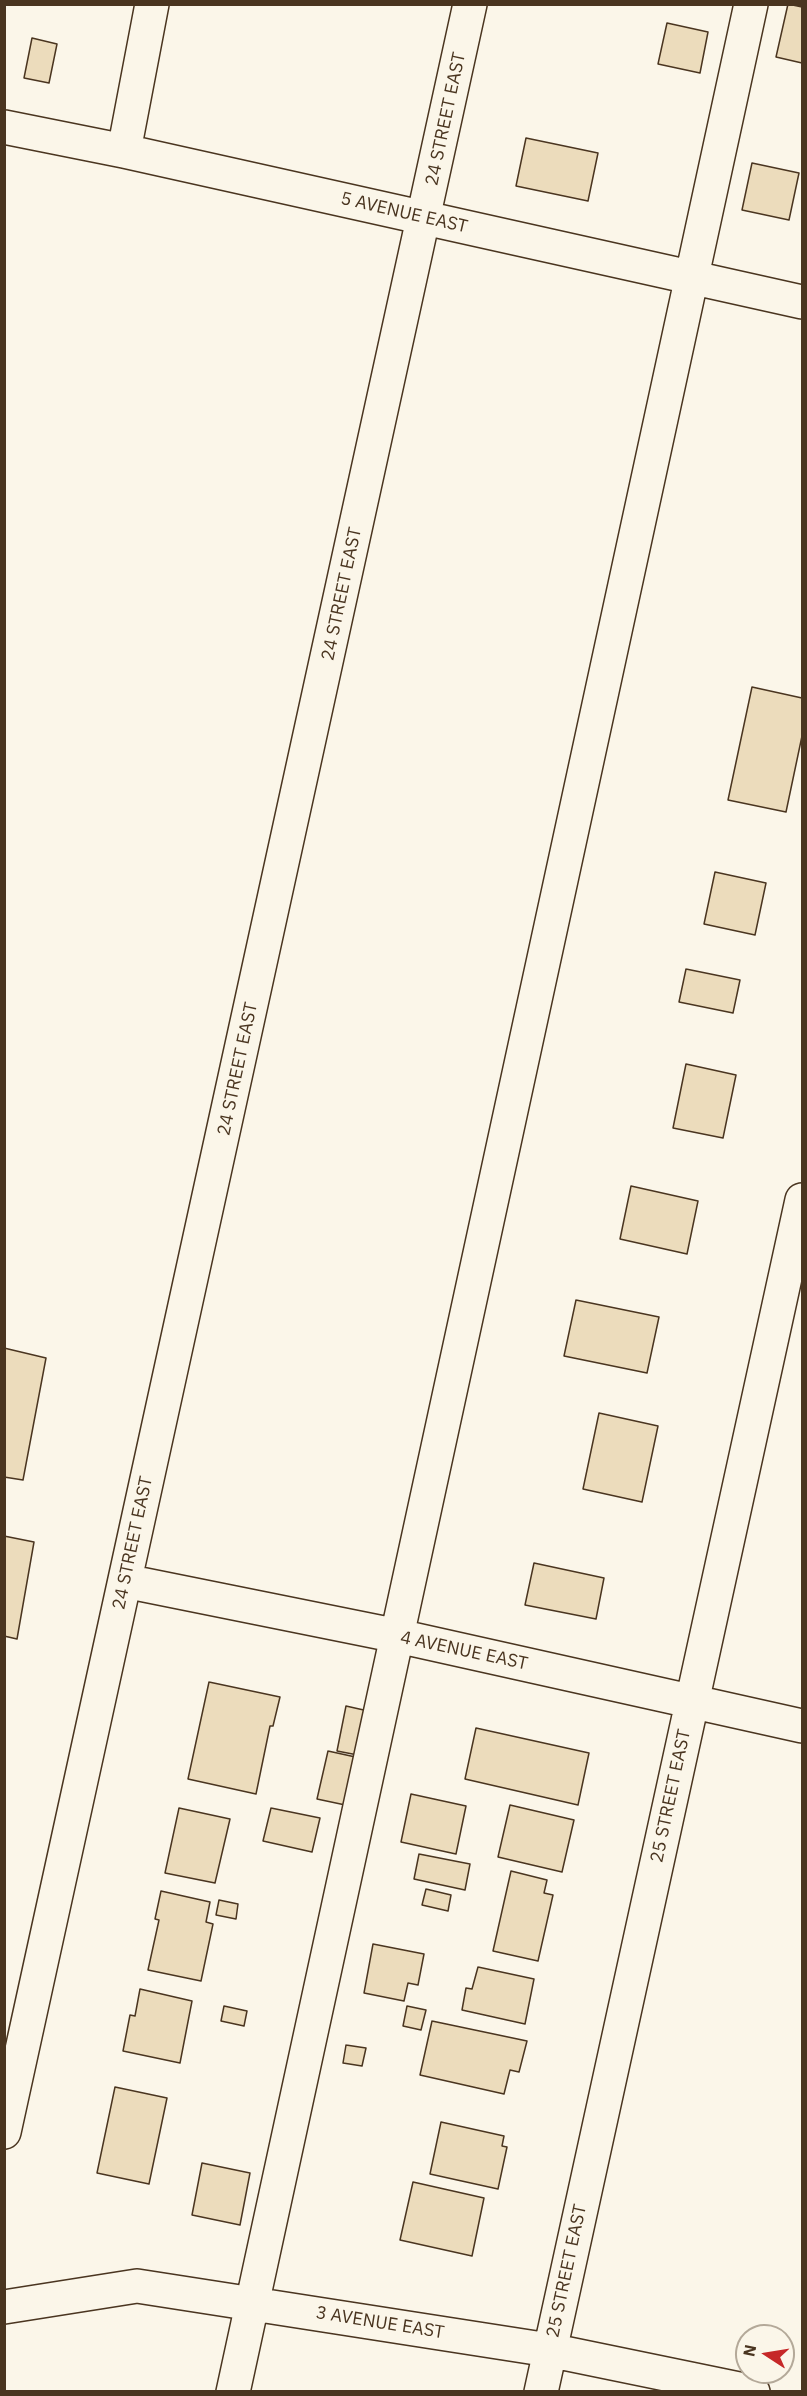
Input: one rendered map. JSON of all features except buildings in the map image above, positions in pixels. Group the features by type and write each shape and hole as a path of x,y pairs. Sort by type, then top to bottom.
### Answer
{"street":[{"path":"124,151 152,4"},
{"name":"24 STREET EAST","path":"4,2132 425,218 470,4"},
{"path":"232,2391 398,1636 690,277 751,4"},
{"name":"5 AVENUE EAST","path":"4,127 124,151 802,302"},
{"name":"25 STREET EAST","path":"541,2391 802,1200"},
{"name":"4 AVENUE EAST","path":"125,1581 398,1636 802,1726"},
{"name":"3 AVENUE EAST","path":"4,2307 137,2286 549,2350 753,2391"}]}
